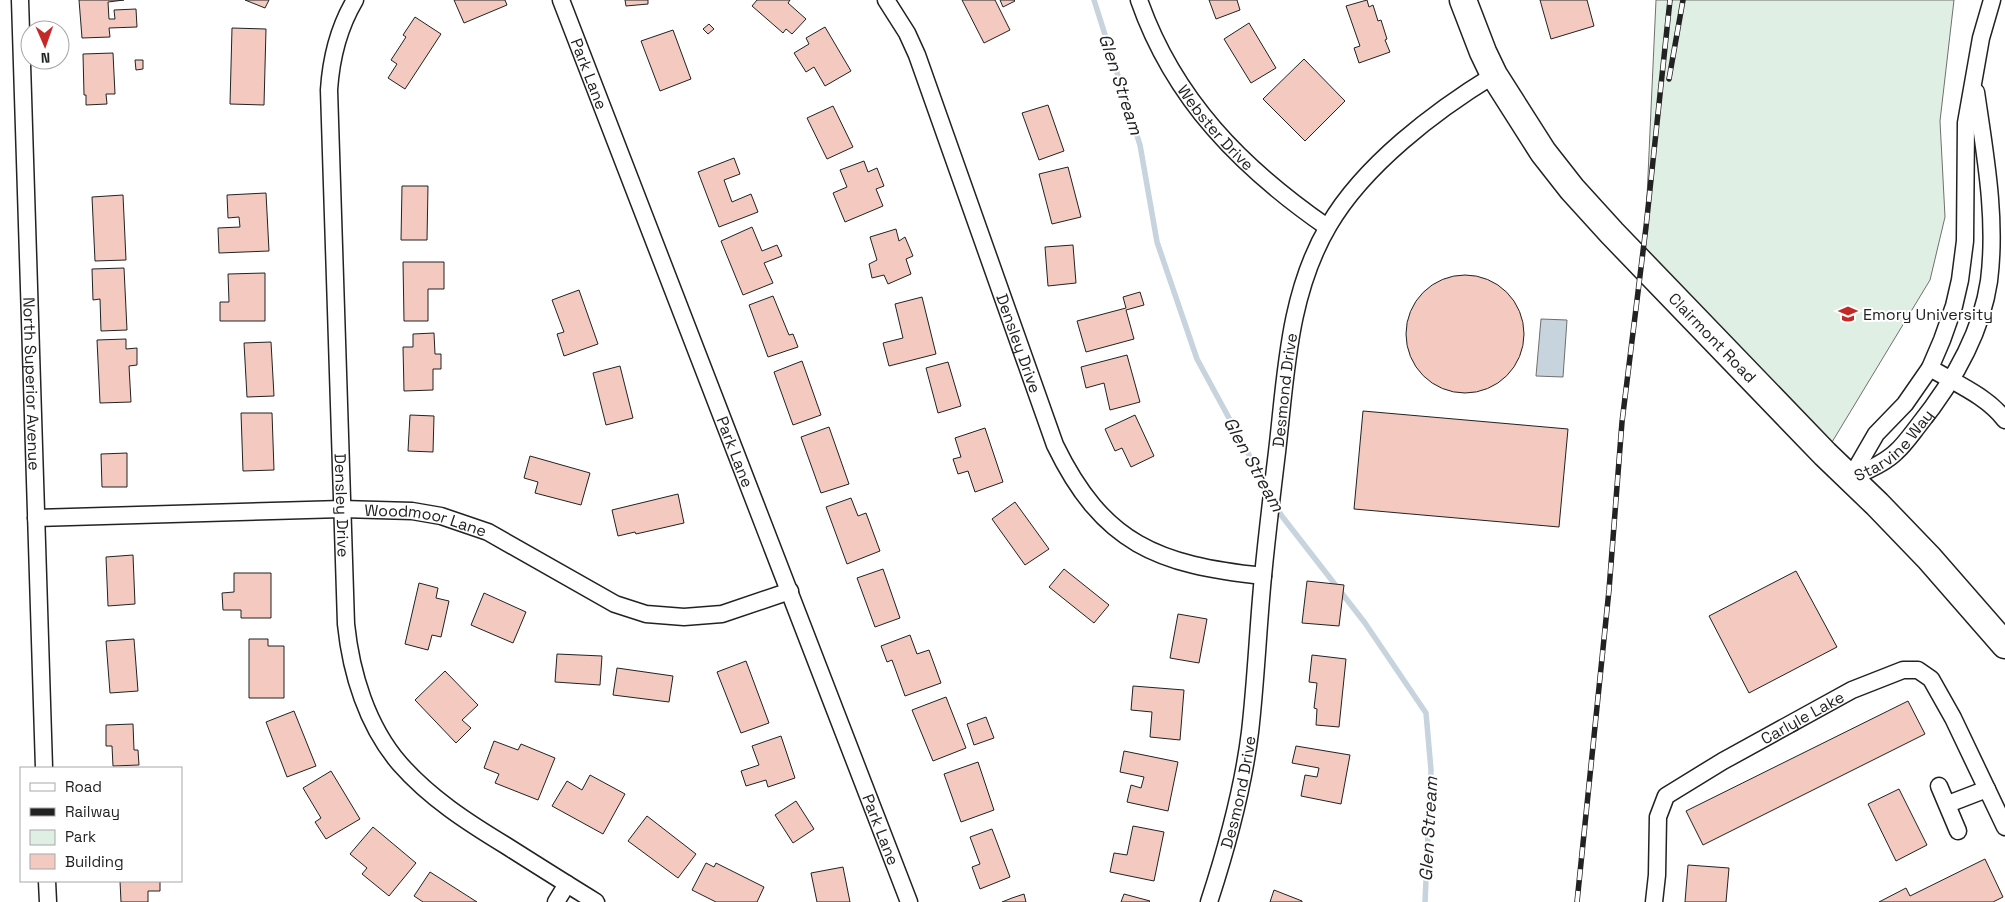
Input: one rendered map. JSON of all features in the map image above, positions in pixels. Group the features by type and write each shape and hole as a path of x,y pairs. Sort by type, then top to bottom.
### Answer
{"main road":[{"name":"Clairmont Road","path":"1463,0 1494,75 1543,152 1572,189 1612,233 1929,558 2005,645"}],"street":[{"name":"North Superior Avenue","path":"20,0 44,767"},
{"name":"Densley Drive","path":"356,0 342,28 335,50 328,90 342,509 349,650 360,692 371,720 399,763 445,806 596,902"},
{"name":"Park Lane","path":"561,0 909,902"},
{"name":"Densley Drive","path":"886,0 907,33 917,55 1056,445 1074,482 1095,510 1116,528 1142,546 1172,560 1197,567 1263,576"},
{"name":"Webster Drive","path":"1139,0 1149,28 1167,66 1196,108 1226,142 1300,208 1327,227"},
{"name":"Starvine Way","path":"1850,478 1876,434 1905,404 1930,368 1949,321 1960,280 1964,241 1966,123 1981,38 1992,0"},
{"name":"Desmond Drive","path":"1209,902 1224,856 1250,733 1263,576 1286,359 1303,284 1327,227 1345,198 1393,150 1469,90 1494,75"},
{"name":"Starvine Way","path":"1850,478 1896,452 1939,400 1952,381 1981,317 1989,281 1990,232 1988,177 1974,78"},
{"path":"1930,368 1995,408 2005,420"},
{"name":"Woodmoor Lane","path":"36,518 342,509 412,511 441,516 488,532 615,604 646,614 684,617 722,614 790,591"},
{"name":"Carlyle Lake","path":"1654,902 1658,875 1658,817 1666,796 1732,756 1852,690 1890,673 1903,670 1918,670 1931,679 1953,718 2005,827"},
{"path":"1939,786 1958,831"},
{"path":"1948,804 1986,789"},
{"path":"47,882 48,902"},
{"path":"556,902 567,884"}],"green space":[{"name":"Emory University","path":"1656,0 1954,0 1940,121 1945,217 1930,280 1826,452 1644,263"}],"shaded area":[{"path":"1541,319 1567,320 1563,377 1536,376"}],"building":[{"path":"79,0 124,0 108,2 109,19 115,19 114,10 136,9 137,27 109,28 110,37 82,38"},
{"path":"245,0 269,0 265,8"},
{"path":"454,0 505,0 507,5 464,23"},
{"path":"625,0 648,0 648,4 626,6"},
{"path":"757,0 790,0 788,3 806,19 792,34 786,29 783,33 752,6"},
{"path":"962,0 995,0 1010,30 984,43"},
{"path":"1000,0 1014,0 1015,1 1003,7"},
{"path":"1209,0 1237,0 1240,10 1216,19"},
{"path":"1367,0 1369,7 1373,5 1378,21 1381,20 1387,39 1385,40 1390,52 1359,63 1354,48 1360,46 1346,6"},
{"path":"1540,0 1587,0 1594,26 1551,39"},
{"path":"415,17 441,34 405,89 388,78 397,64 391,60 406,37 403,35"},
{"path":"1249,23 1276,68 1251,83 1224,39"},
{"path":"709,24 714,29 708,34 703,29"},
{"path":"825,27 851,71 825,86 814,67 806,72 794,53 809,44 806,38"},
{"path":"232,28 266,29 264,105 230,104"},
{"path":"673,30 691,79 660,91 641,41"},
{"path":"113,53 115,94 106,94 107,104 86,105 83,54"},
{"path":"1304,59 1345,101 1305,141 1263,99"},
{"path":"135,60 143,60 143,69 136,70"},
{"path":"1048,105 1064,151 1039,160 1022,113"},
{"path":"833,106 853,147 827,159 807,118"},
{"path":"734,158 740,174 724,180 732,202 751,194 758,212 719,227 698,172"},
{"path":"864,161 868,172 877,168 884,186 876,189 883,206 845,222 833,193 847,187 840,170"},
{"path":"1068,167 1081,217 1052,224 1039,174"},
{"path":"402,186 428,186 427,240 401,240"},
{"path":"266,193 269,251 219,253 218,228 240,227 239,217 228,218 227,195"},
{"path":"123,195 126,260 95,261 92,197"},
{"path":"752,227 762,251 777,245 782,256 764,263 773,283 743,295 721,241"},
{"path":"896,229 899,241 905,237 913,256 906,259 911,274 888,284 884,275 872,278 869,264 877,260 870,237"},
{"path":"1073,245 1076,283 1048,286 1045,247"},
{"path":"403,262 444,262 444,289 428,289 428,321 404,321"},
{"path":"124,268 127,330 101,331 100,299 93,300 92,269"},
{"path":"265,273 265,321 220,321 220,302 229,302 228,274"},
{"path":"1465,275 1487,280 1498,285 1514,301 1519,312 1524,334 1519,356 1514,367 1498,383 1487,388 1465,393 1443,388 1432,383 1416,367 1411,356 1406,334 1411,312 1416,301 1432,285 1443,280"},
{"path":"579,290 598,344 564,356 557,334 564,332 552,300"},
{"path":"1140,292 1144,305 1126,310 1134,339 1086,352 1077,321 1126,308 1123,297"},
{"path":"773,296 789,335 793,334 798,347 768,357 749,305"},
{"path":"922,297 936,354 889,366 883,343 903,338 895,304"},
{"path":"434,333 435,354 441,354 441,369 433,369 433,390 404,391 403,347 413,347 413,334"},
{"path":"126,339 126,349 137,348 137,365 129,366 131,402 100,403 97,340"},
{"path":"271,342 274,396 247,397 244,343"},
{"path":"1127,355 1140,402 1110,410 1104,383 1086,388 1081,367"},
{"path":"802,361 821,415 793,425 774,372"},
{"path":"948,362 961,406 938,413 926,368"},
{"path":"620,366 633,418 606,425 593,373"},
{"path":"1363,411 1568,429 1559,527 1354,509"},
{"path":"241,413 272,413 274,470 243,471"},
{"path":"410,415 434,416 433,452 408,451"},
{"path":"1135,415 1154,456 1131,467 1122,448 1115,451 1105,429"},
{"path":"829,427 849,484 821,493 801,437"},
{"path":"985,428 1003,482 975,492 968,471 958,474 953,459 961,457 955,438"},
{"path":"127,453 127,487 102,487 101,454"},
{"path":"530,456 590,473 581,505 535,493 538,482 524,478"},
{"path":"678,494 684,523 636,534 635,532 618,536 612,510"},
{"path":"851,498 858,516 866,513 880,551 847,564 826,507"},
{"path":"1015,502 1049,549 1025,565 992,519"},
{"path":"133,555 135,604 108,606 106,557"},
{"path":"883,569 900,618 875,627 857,578"},
{"path":"1064,569 1109,605 1094,623 1049,587"},
{"path":"1796,571 1837,647 1749,693 1709,616"},
{"path":"234,573 271,573 271,618 241,618 241,610 223,610 222,593 234,592"},
{"path":"1307,581 1344,585 1339,626 1302,623"},
{"path":"419,583 438,588 436,598 449,601 441,637 432,635 428,650 405,644"},
{"path":"484,593 526,612 513,643 471,625"},
{"path":"1178,614 1207,619 1199,663 1170,658"},
{"path":"910,635 917,654 929,650 941,683 905,696 892,660 887,662 881,646"},
{"path":"134,639 138,691 110,693 106,641"},
{"path":"249,639 268,639 268,646 284,646 284,698 249,698"},
{"path":"557,654 602,656 600,685 555,682"},
{"path":"1312,655 1346,659 1339,727 1316,725 1317,709 1314,708 1317,683 1309,682"},
{"path":"746,661 769,723 741,733 717,672"},
{"path":"617,668 673,676 669,702 613,695"},
{"path":"445,671 478,705 462,720 471,728 456,743 415,700"},
{"path":"1133,686 1184,690 1180,740 1150,737 1152,712 1131,710"},
{"path":"946,697 966,748 933,761 912,710"},
{"path":"1908,701 1925,734 1703,845 1686,811"},
{"path":"294,711 316,766 287,777 266,722"},
{"path":"986,717 994,738 974,745 967,724"},
{"path":"133,724 134,750 138,750 139,765 113,766 112,746 106,746 106,725"},
{"path":"781,736 795,778 768,787 766,780 746,786 741,771 759,765 752,746"},
{"path":"494,741 518,750 521,744 555,758 538,800 495,783 499,774 484,768"},
{"path":"1296,746 1350,755 1341,804 1301,796 1305,775 1317,777 1319,768 1292,763"},
{"path":"1124,751 1178,762 1168,811 1127,802 1131,785 1141,788 1144,777 1120,772"},
{"path":"978,762 994,810 961,822 944,774"},
{"path":"331,771 360,819 326,839 315,822 321,818 303,788"},
{"path":"590,775 625,794 603,834 552,806 567,781 582,790"},
{"path":"1899,789 1927,845 1896,861 1868,804"},
{"path":"796,801 814,829 793,843 775,815"},
{"path":"647,816 696,854 678,878 628,841"},
{"path":"1133,826 1164,832 1154,881 1110,872 1114,853 1127,855"},
{"path":"373,827 416,863 389,896 362,874 367,868 350,854"},
{"path":"992,829 1010,877 980,889 972,867 980,864 970,837"},
{"path":"1985,859 2003,897 1993,902 1879,902 1906,888 1910,896"},
{"path":"706,863 714,867 716,863 764,887 757,902 716,902 692,890"},
{"path":"1688,865 1729,868 1726,902 1685,902"},
{"path":"843,867 850,902 817,902 811,873"},
{"path":"430,872 477,902 423,902 414,896"},
{"path":"120,882 160,882 160,891 148,891 148,902 121,902"},
{"path":"1274,890 1302,901 1302,902 1270,902"},
{"path":"1024,894 1026,902 1002,902 1012,898"},
{"path":"1124,894 1150,901 1121,902"}],"waterway":[{"name":"Glen Stream","path":"1094,0 1140,145 1157,242 1197,359 1268,490"},
{"name":"Glen Stream","path":"1276,505 1281,515 1365,623 1426,713 1431,770 1425,902"}],"railway":[{"path":"1577,902 1609,590 1622,422 1646,227 1670,0"},
{"path":"1669,79 1683,0"}],"place":[{"name":"Emory University","path":"1848,314"}]}
